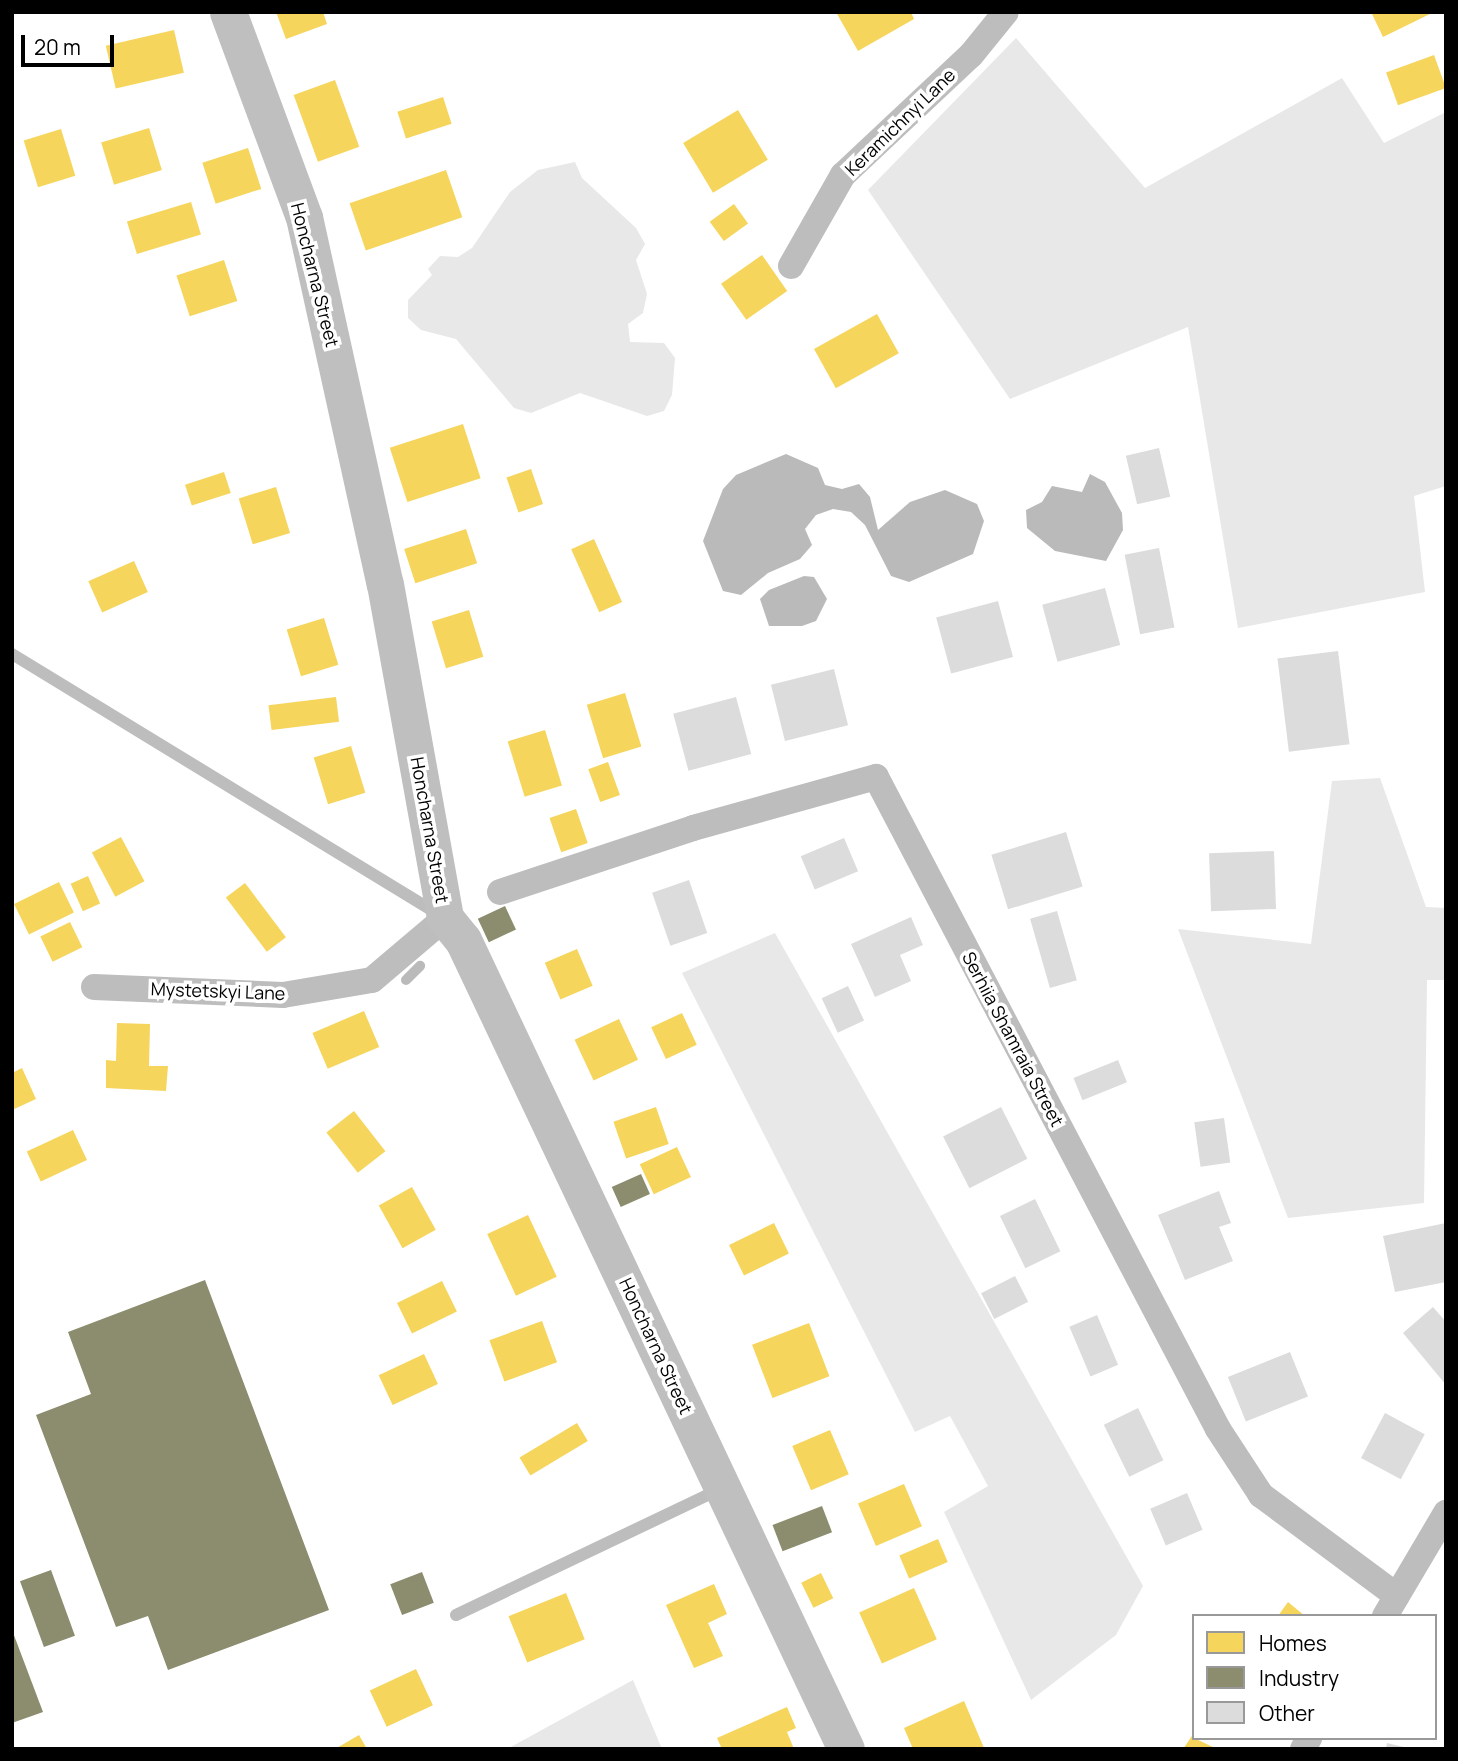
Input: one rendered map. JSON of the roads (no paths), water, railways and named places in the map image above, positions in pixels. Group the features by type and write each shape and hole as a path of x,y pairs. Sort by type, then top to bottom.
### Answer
{"street":[{"name":"Honcharna Street","path":"228,12 304,217 385,584 445,918 463,940 846,1749"},
{"name":"Keramichnyi Lane","path":"791,266 816,215 844,175 971,55 998,15"},
{"name":"Serhiia Shamraia Street","path":"500,892 692,828 876,777 1218,1429 1261,1495 1391,1606"},
{"name":"Mystetskyi Lane","path":"94,987 283,995 372,980 445,918"},
{"path":"1391,1606 1446,1513"}],"lane":[{"path":"12,654 445,918"},
{"path":"456,1615 721,1489"}],"waterway":[{"path":"406,980 420,966"}]}
